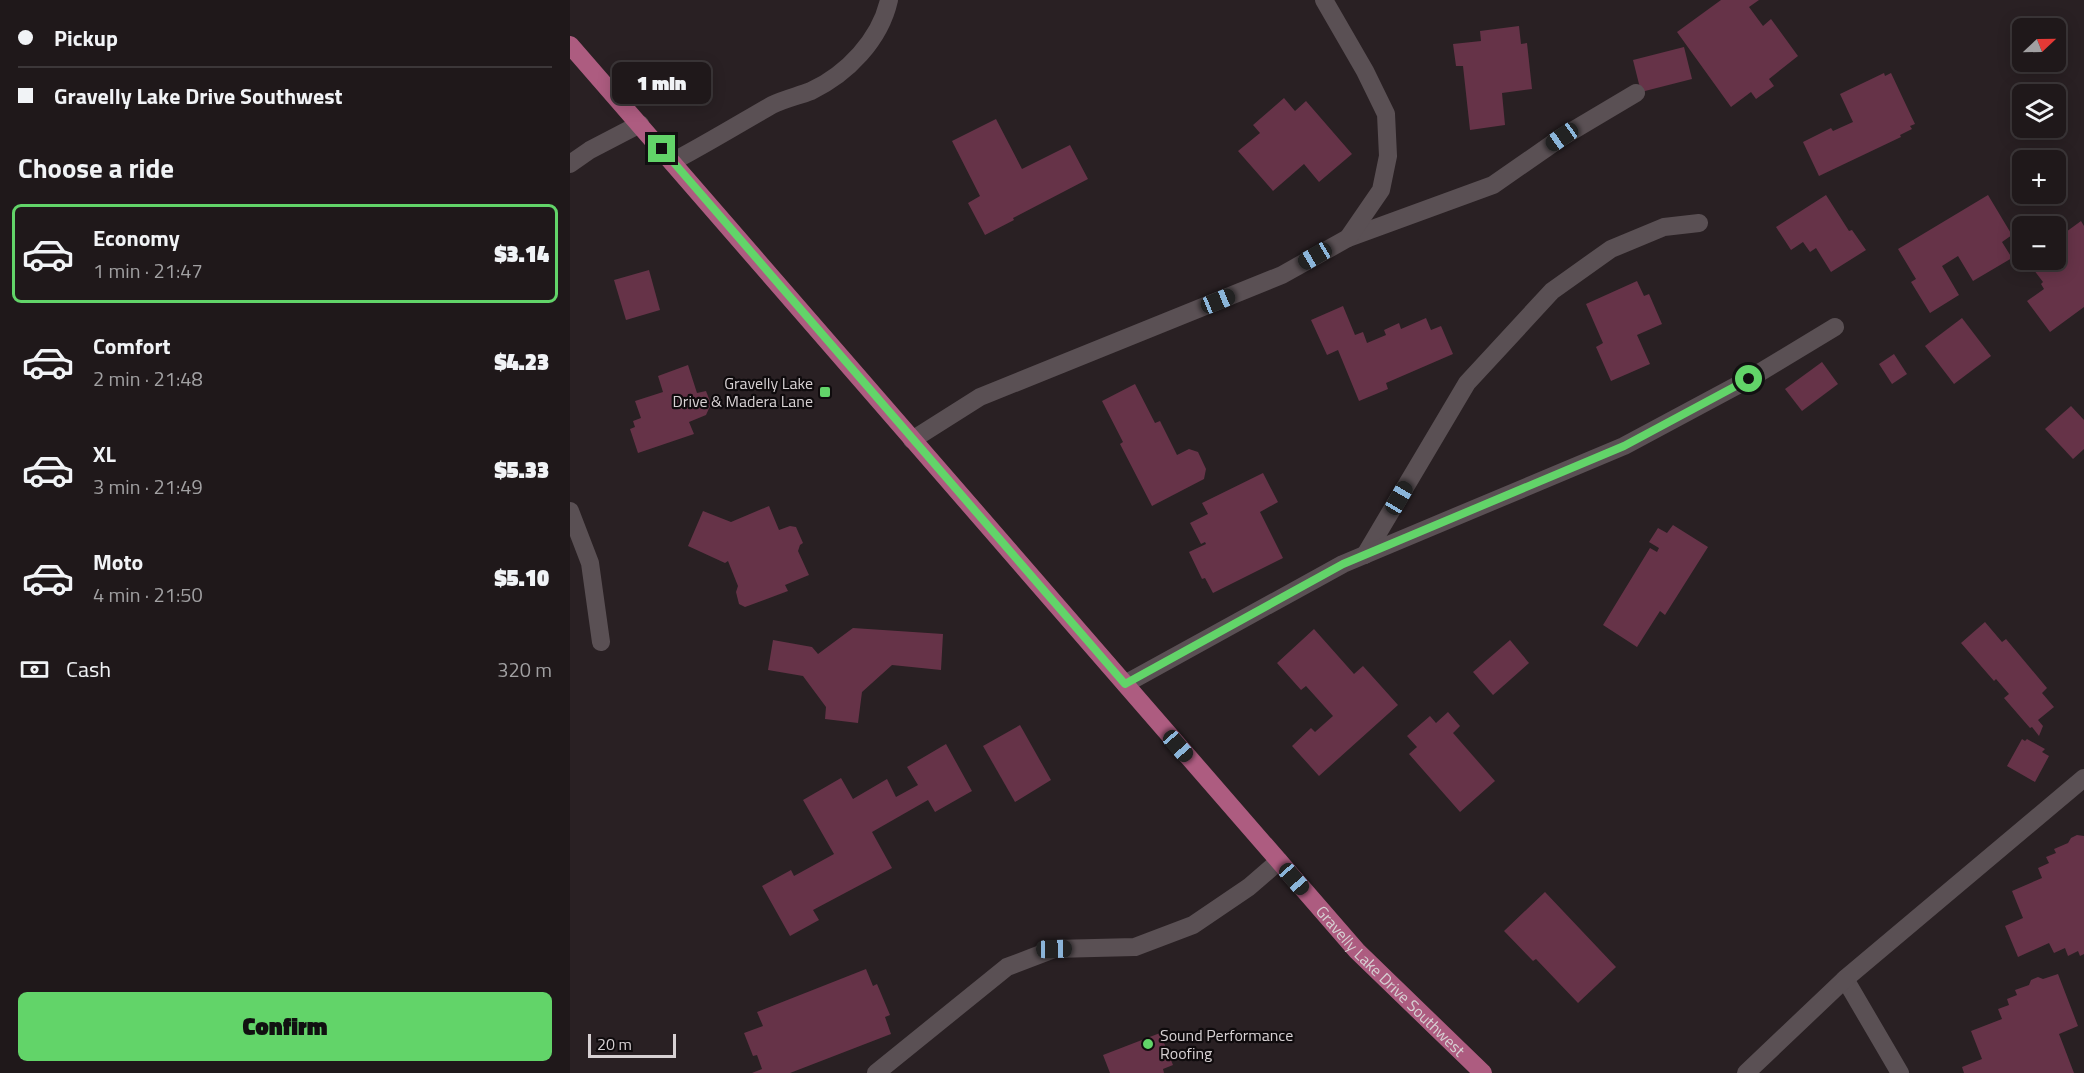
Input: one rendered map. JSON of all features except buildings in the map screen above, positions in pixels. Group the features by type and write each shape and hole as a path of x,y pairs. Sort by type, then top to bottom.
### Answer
{"main road":[{"name":"Gravelly Lake Drive Southwest","path":"570,45 1357,951 1483,1073"}],"street":[{"path":"672,162 776,103 811,91 839,74 852,64 872,39 886,12 889,0"},
{"path":"1324,0 1365,71 1386,114 1388,156 1382,190 1348,238"},
{"path":"912,441 980,397 1282,275 1348,238 1493,185 1562,137 1636,93"},
{"path":"570,164 590,150 640,124"},
{"path":"1365,555 1467,383 1552,291 1611,249 1664,227 1699,223"},
{"path":"1125,684 1343,564 1624,446 1749,379 1835,327"},
{"path":"570,511 590,563 601,642"},
{"path":"1746,1073 1845,979 2084,778"},
{"path":"876,1073 1007,967 1054,949 1135,947 1193,926 1249,887 1279,861"},
{"path":"1845,979 1900,1073"}],"place":[{"name":"Gravelly Lake Drive & Madera Lane","path":"825,392"},
{"name":"Sound Performance Roofing","path":"1148,1044"}],"route":[{"path":"662,149 854,374 1125,684 1343,564 1624,446 1749,379"}]}
